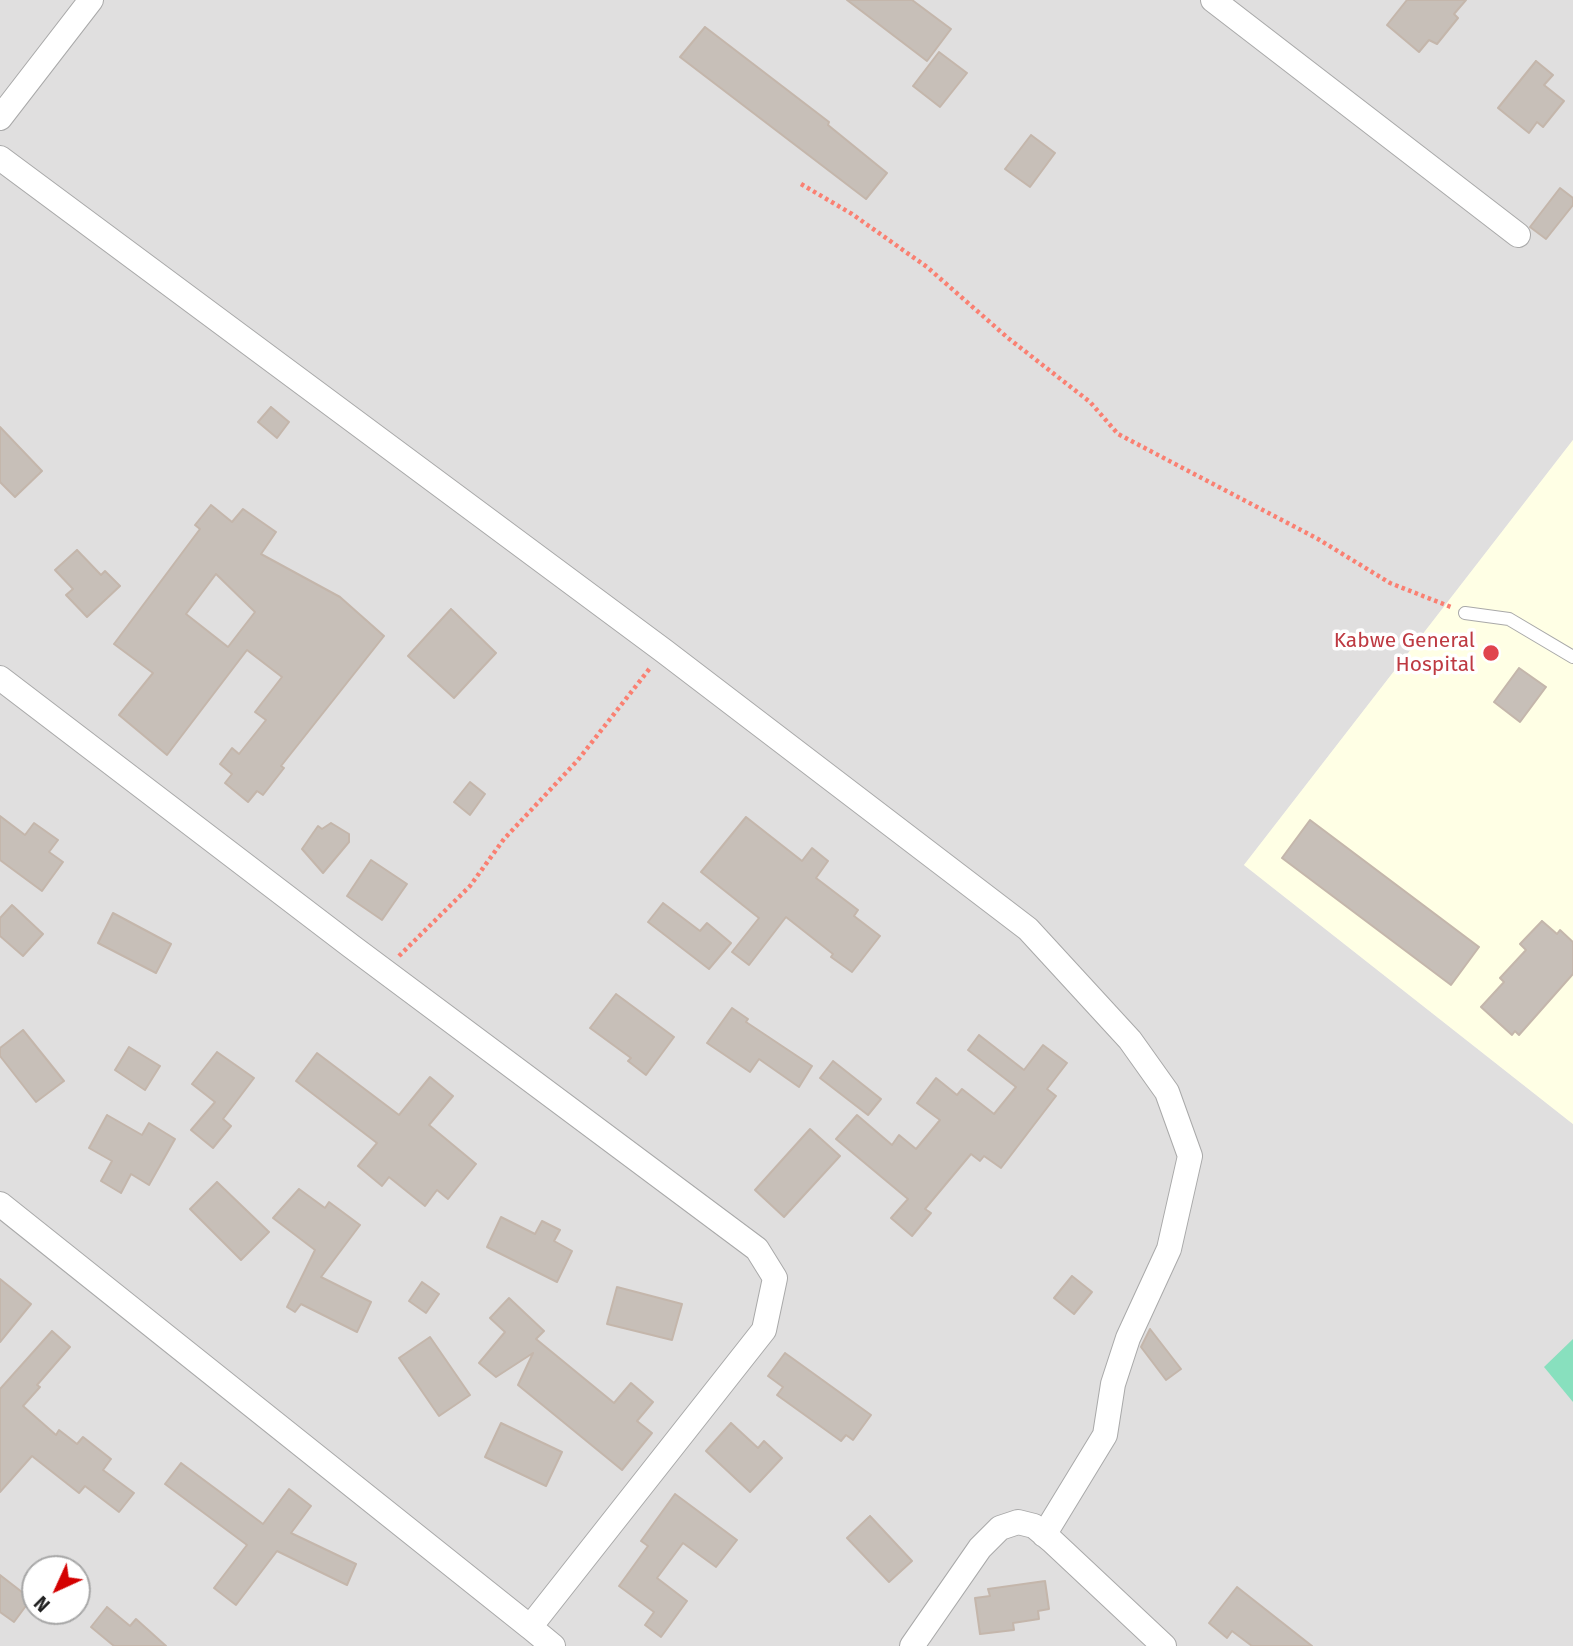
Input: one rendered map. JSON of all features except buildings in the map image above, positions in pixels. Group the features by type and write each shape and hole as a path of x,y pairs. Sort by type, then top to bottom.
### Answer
{"street":[{"path":"0,118 91,0"},
{"path":"1213,0 1518,235"},
{"path":"0,158 664,651 1028,929 1130,1040 1167,1092 1190,1156 1169,1249 1128,1339 1113,1384 1105,1435 1044,1535"},
{"path":"0,678 384,971 757,1249 775,1278 764,1329 530,1627"},
{"path":"0,1204 554,1646"},
{"path":"912,1646 980,1548 1000,1528 1018,1522 1034,1526 1164,1646"}],"lane":[{"path":"1465,613 1508,619 1573,657"}],"path":[{"path":"801,184 852,214 927,267 1008,338 1090,402 1118,434 1318,539 1390,583 1465,613"},
{"path":"384,971 470,886 504,839 578,760 664,651"}],"shaded area":[{"path":"0,0 1573,0 1573,440 1244,865 1573,1124 1573,1646 0,1646"},
{"name":"Kabwe General Hospital","path":"1573,440 1573,1124 1244,865"}],"green space":[{"path":"1573,1339 1573,1402 1544,1367"}],"place":[{"name":"Kabwe General Hospital","path":"1491,653"}]}
